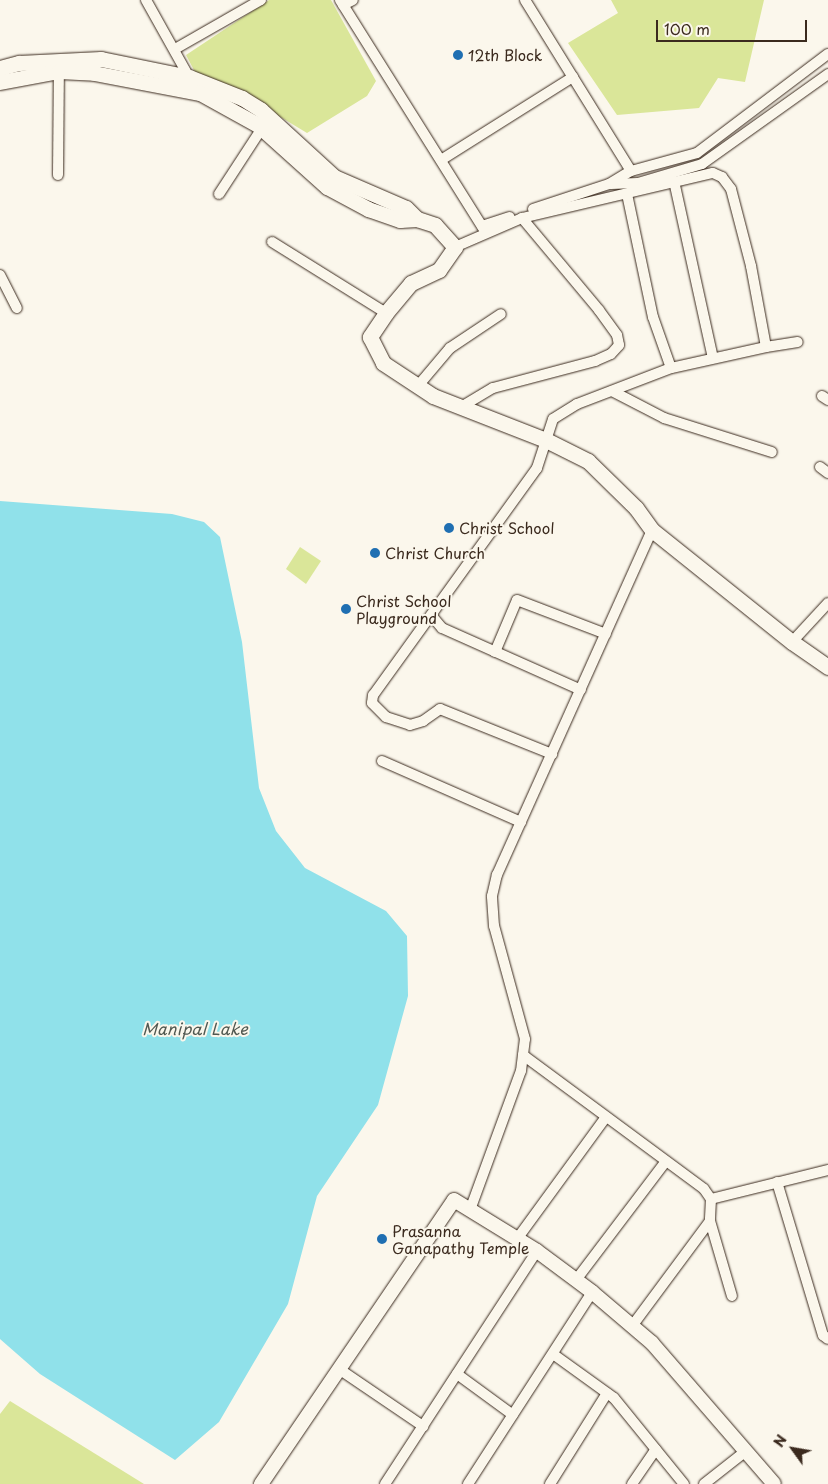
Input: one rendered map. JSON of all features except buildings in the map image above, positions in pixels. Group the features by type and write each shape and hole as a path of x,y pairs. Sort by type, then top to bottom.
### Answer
{"main road":[{"path":"0,68 59,65 101,59 189,77 242,98 261,110 334,177 406,208 417,219"},
{"path":"0,82 59,65 200,93 262,128 327,187 368,209 400,220 417,219 435,225 455,247 439,270 411,283 386,313 370,337 383,363 417,387 461,407 546,440 588,460 636,508 652,530 792,642 828,667"}],"street":[{"path":"146,0 189,77"},
{"path":"353,0 342,3 484,230"},
{"path":"525,0 631,171"},
{"path":"175,49 256,1"},
{"path":"455,247 484,230 609,184 631,171 697,153 828,54"},
{"path":"58,175 59,65"},
{"path":"609,184 638,183 702,164 828,74"},
{"path":"441,160 572,78"},
{"path":"219,194 262,128"},
{"path":"484,230 522,218 714,173 722,177 731,189 751,266 766,347"},
{"path":"674,181 713,358"},
{"path":"627,194 653,318 671,368"},
{"path":"461,407 493,388 595,361 611,354 619,345 617,335 598,310 522,218"},
{"path":"272,242 386,313"},
{"path":"0,276 17,308"},
{"path":"417,387 450,348 501,314"},
{"path":"552,754 440,709 423,721 410,725 386,716 372,703 373,694 537,468 553,419 577,404 671,368 766,347 798,342"},
{"path":"612,391 664,418 772,452"},
{"path":"470,1210 521,1071 525,1039 494,926 492,896 497,875 652,530"},
{"path":"494,652 517,600 606,634"},
{"path":"792,642 828,603"},
{"path":"431,615 442,628 581,690"},
{"path":"382,761 521,822"},
{"path":"523,1055 704,1189 711,1199 710,1221 732,1296"},
{"path":"517,1239 606,1117"},
{"path":"576,1280 666,1161"},
{"path":"711,1199 828,1170"},
{"path":"777,1182 823,1335 828,1339"},
{"path":"261,1484 454,1200 537,1252 576,1280 652,1343 774,1484"},
{"path":"632,1326 710,1221"},
{"path":"385,1484 537,1252"},
{"path":"468,1484 592,1292"},
{"path":"553,1354 607,1393 684,1484"},
{"path":"339,1369 423,1426"},
{"path":"457,1374 513,1415"},
{"path":"550,1484 607,1393"},
{"path":"632,1484 656,1449"},
{"path":"704,1484 746,1451"}],"green space":[{"path":"269,0 331,0 376,81 367,96 307,133 236,90 195,72 186,55"},
{"path":"611,0 764,0 745,82 718,78 699,108 617,115 568,43 618,13"},
{"path":"300,547 321,561 306,584 286,569"},
{"path":"10,1401 144,1484 0,1484 0,1414"}],"water":[{"name":"Manipal Lake","path":"0,501 172,514 204,522 220,537 242,642 259,788 276,831 305,868 386,911 407,936 408,996 378,1105 317,1196 288,1304 219,1422 175,1460 40,1374 0,1339"}],"place":[{"name":"12th Block","path":"458,55"},
{"name":"Christ School","path":"449,528"},
{"name":"Christ Church","path":"375,553"},
{"name":"Christ School Playground","path":"346,609"},
{"name":"Prasanna Ganapathy Temple","path":"382,1239"}]}
